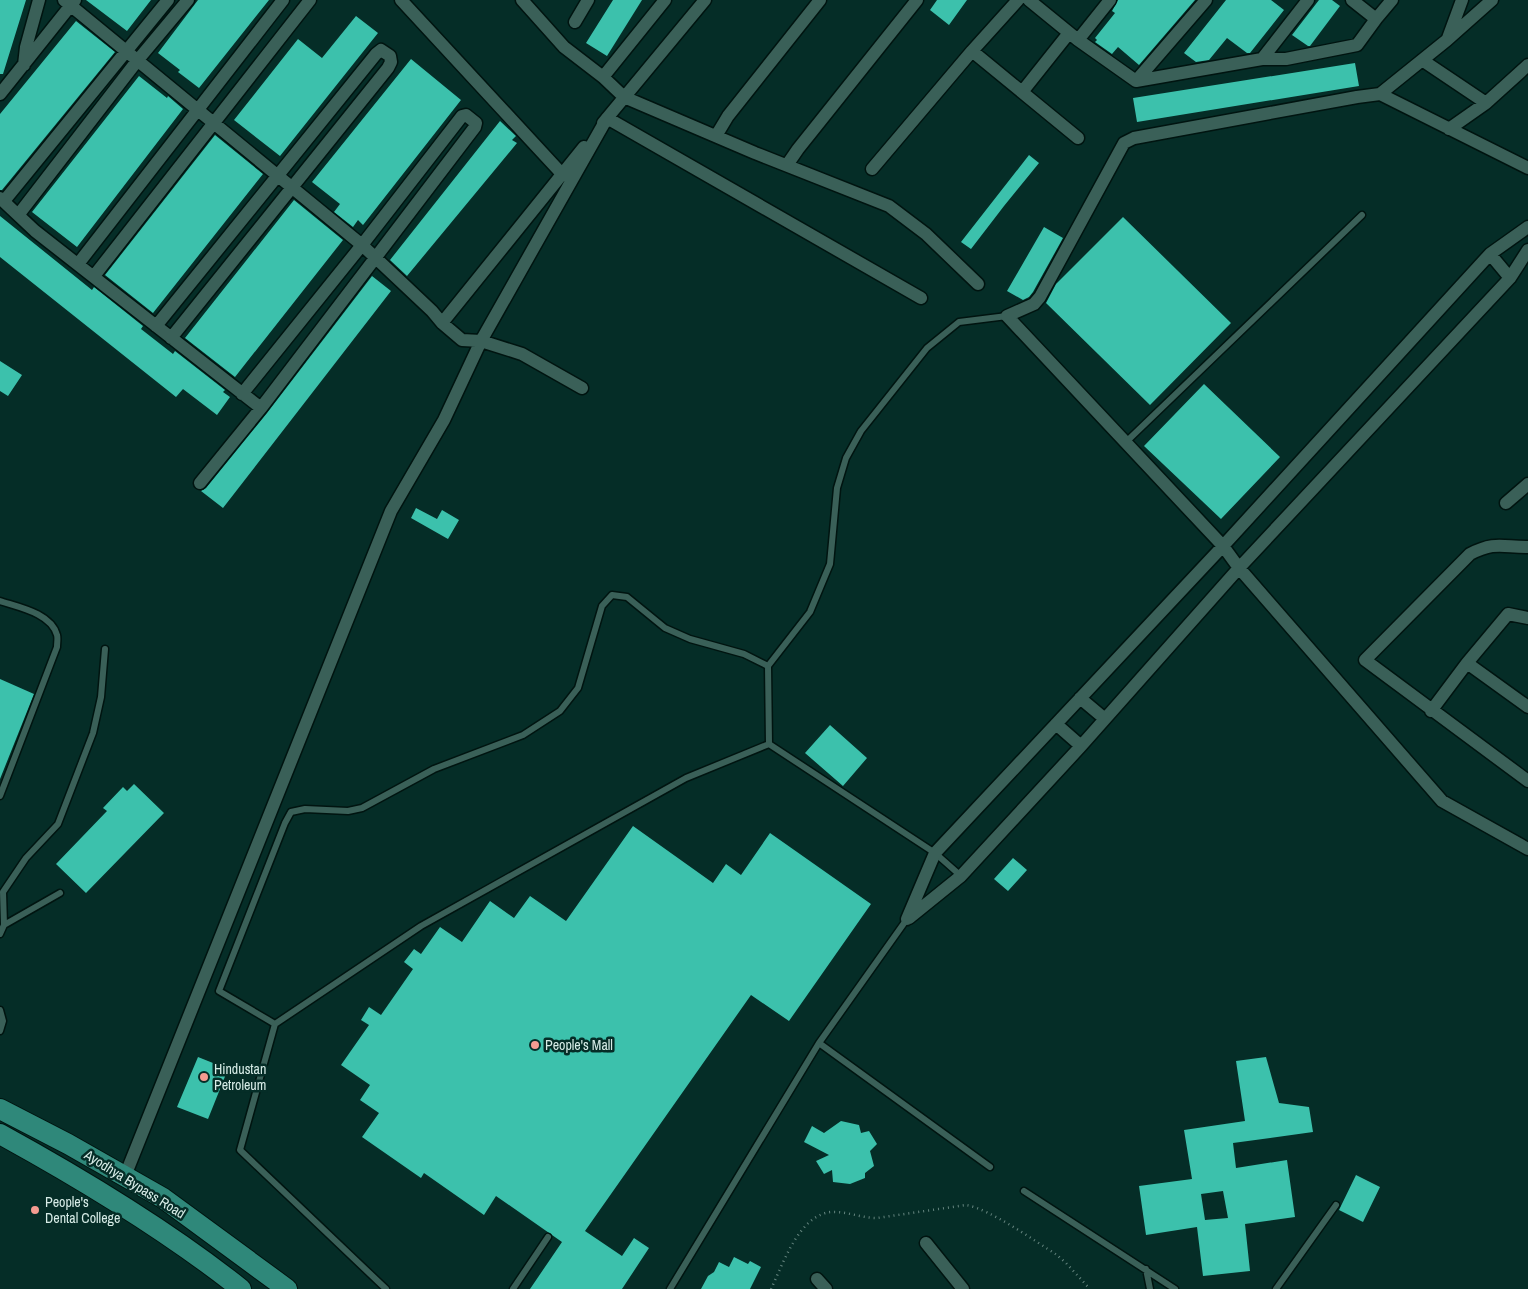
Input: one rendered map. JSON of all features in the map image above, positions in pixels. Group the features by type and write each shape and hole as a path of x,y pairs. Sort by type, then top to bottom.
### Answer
{"main road":[{"name":"Ayodhya Bypass Road","path":"0,1109 68,1144 163,1198 288,1289"},
{"name":"Ayodhya Bypass Road","path":"0,1134 50,1161 149,1224 241,1289"},
{"path":"149,1224 163,1198"}],"street":[{"path":"24,65 27,41 39,0"},
{"path":"168,0 2,200 35,230 261,408"},
{"path":"19,214 137,61 188,0"},
{"path":"78,264 283,0"},
{"path":"94,276 310,0"},
{"path":"401,0 562,174"},
{"path":"522,0 564,47 624,97 889,206 926,234 978,284"},
{"path":"575,22 588,0"},
{"path":"602,77 665,0"},
{"path":"442,323 624,97 705,0"},
{"path":"716,136 728,116 820,0"},
{"path":"787,165 917,0"},
{"path":"872,169 1018,0"},
{"path":"1029,0 1074,36 1136,81 1262,59 1286,59 1357,44 1392,0"},
{"path":"1022,92 1110,0"},
{"path":"1136,81 1206,0"},
{"path":"1262,59 1308,0"},
{"path":"1352,0 1376,18"},
{"path":"1447,40 1462,0"},
{"path":"1492,0 1447,40 1380,94 1134,138 1124,143 1040,297 1034,304 1008,316 1223,546 1239,568 1442,801 1528,849"},
{"path":"0,94 24,65 70,2 126,52 362,245 462,340 481,340 522,354 582,388"},
{"path":"156,326 376,54 381,50 390,56 391,62 388,68 171,338"},
{"path":"972,51 1078,138"},
{"path":"1422,60 1486,104"},
{"path":"1449,129 1486,104 1528,65"},
{"path":"1380,94 1528,168"},
{"path":"200,483 261,408 475,127 476,123 473,120 466,115 462,116 362,245 242,394"},
{"path":"608,118 920,298"},
{"path":"125,1176 390,511 444,420 481,340 608,118"},
{"path":"907,919 935,853 1223,546 1490,254 1528,227"},
{"path":"907,919 960,876 1081,746 1239,568 1510,278 1528,250"},
{"path":"1490,254 1510,278"},
{"path":"1506,503 1528,484"},
{"path":"1528,547 1500,544 1483,547 1470,554 1365,660 1528,781"},
{"path":"1432,711 1467,663 1508,614 1528,618"},
{"path":"1467,663 1528,707"},
{"path":"1080,698 1105,719"},
{"path":"1056,724 1081,746"},
{"path":"926,1243 963,1289"},
{"path":"817,1278 826,1289"}],"lane":[{"path":"1126,442 1362,215"},
{"path":"769,744 768,666 810,612 830,564 837,488 846,458 861,431 927,348 959,322 1008,316"},
{"path":"274,1024 219,991 291,812 305,810 348,811 362,808 434,769 523,735 560,711 578,688 602,606 612,594 627,597 665,628 690,639 744,654 768,666"},
{"path":"0,601 36,612 49,622 58,635 57,647 0,796"},
{"path":"0,934 4,925 4,892 26,858 58,824 93,734 101,697 105,649"},
{"path":"769,744 935,853 960,876"},
{"path":"386,1289 240,1150 274,1024 421,926 686,778 769,744"},
{"path":"4,925 60,893"},
{"path":"670,1289 819,1044 907,919"},
{"path":"0,1010 3,1021 0,1031"},
{"path":"819,1044 990,1167"},
{"path":"1024,1190 1175,1289"},
{"path":"1276,1289 1336,1205"},
{"path":"513,1289 548,1237"},
{"path":"1146,1269 1150,1289"}],"building":[{"path":"0,0 26,0 3,74 0,74"},
{"path":"86,0 151,0 127,31"},
{"path":"198,0 269,0 199,88 158,53"},
{"path":"613,0 642,0 607,56 586,43"},
{"path":"937,0 967,0 949,25 930,10"},
{"path":"1118,0 1195,0 1139,65 1118,47 1112,54 1095,42 1097,40 1095,38 1115,13 1112,11"},
{"path":"1226,0 1271,0 1284,10 1250,53 1247,53 1227,38 1209,60 1196,62 1184,53"},
{"path":"1319,0 1332,0 1340,6 1310,46 1308,46 1292,35"},
{"path":"356,16 378,33 280,156 234,120 298,39 322,58"},
{"path":"76,21 115,52 2,190 0,190 0,114"},
{"path":"411,59 461,100 363,225 358,220 353,227 334,212 340,204 312,182"},
{"path":"1355,63 1359,86 1137,122 1133,98"},
{"path":"139,76 183,109 77,247 32,212"},
{"path":"500,121 516,136 512,140 517,143 407,276 390,260"},
{"path":"215,135 263,174 153,313 105,275"},
{"path":"1029,155 1039,163 971,249 961,242"},
{"path":"294,200 343,240 235,377 185,338"},
{"path":"0,216 92,290 94,287 143,326 141,329 173,354 175,351 225,390 223,392 230,397 217,415 183,389 176,397 0,257"},
{"path":"1123,217 1231,323 1150,405 1046,303 1056,284"},
{"path":"1044,227 1063,238 1033,292 1023,300 1007,291"},
{"path":"372,276 391,291 223,508 201,491 206,488 267,413"},
{"path":"0,361 22,375 8,396 0,391"},
{"path":"1204,384 1280,457 1221,519 1144,446"},
{"path":"416,508 437,519 442,510 459,520 448,539 411,518"},
{"path":"0,679 34,694 0,779"},
{"path":"830,725 867,758 843,786 805,753"},
{"path":"134,784 164,813 86,893 56,864 107,811 103,808 123,787 127,791"},
{"name":"People's Mall","path":"633,826 713,883 726,864 741,875 770,833 871,904 789,1021 751,995 585,1231 622,1256 634,1238 649,1248 622,1289 530,1289 562,1242 496,1196 484,1215 424,1173 421,1178 362,1137 379,1113 360,1100 370,1085 341,1065 369,1025 361,1020 369,1007 381,1015 413,969 404,962 414,949 421,954 440,927 462,942 490,901 514,918 530,896 566,921"},
{"path":"1013,858 1027,870 1008,891 994,879"},
{"path":"198,1057 228,1069 208,1119 177,1107"},
{"path":"1266,1057 1279,1103 1309,1107 1313,1132 1233,1143 1236,1168 1287,1160 1295,1217 1245,1224 1250,1271 1203,1276 1197,1227 1146,1235 1139,1186 1192,1179 1184,1130 1245,1121 1236,1061","holes":["1223,1191 1228,1218 1205,1220 1201,1194"]},
{"path":"841,1121 859,1125 861,1133 869,1131 877,1144 870,1151 874,1166 865,1173 865,1178 850,1184 833,1182 832,1170 824,1174 816,1161 829,1155 804,1142 812,1126 824,1133"},
{"path":"1356,1175 1380,1187 1363,1222 1339,1210"},
{"path":"734,1257 748,1264 750,1261 761,1267 750,1289 701,1289 719,1262 729,1267"}],"place":[{"name":"People's Mall","path":"535,1045"},
{"name":"Hindustan Petroleum","path":"204,1077"},
{"name":"People's Dental College","path":"35,1210"}]}
